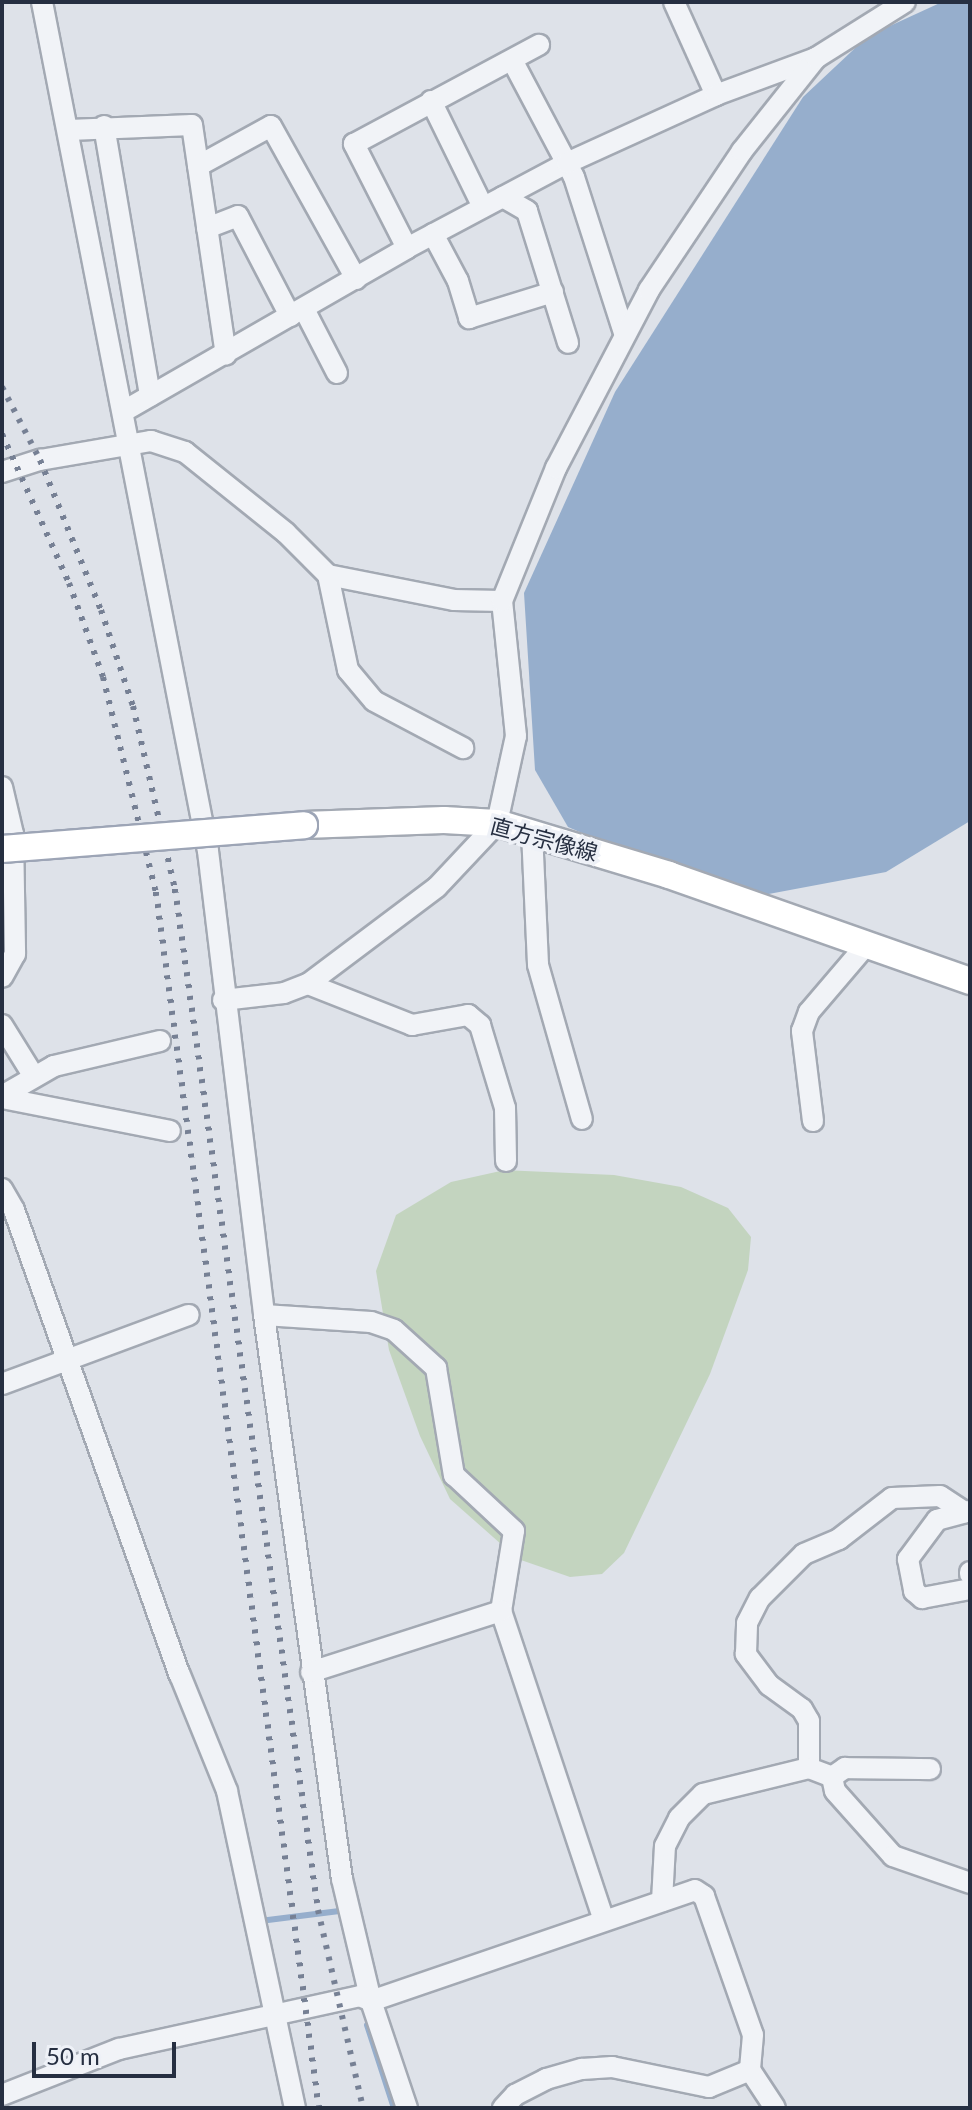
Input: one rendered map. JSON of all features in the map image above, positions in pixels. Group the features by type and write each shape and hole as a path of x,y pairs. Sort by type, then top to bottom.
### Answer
{"main road":[{"name":"直方宗像線","path":"2,849 304,825 444,820 497,823 868,943 970,981"}],"street":[{"path":"42,2 208,851 223,1000 264,1315 342,1879 371,2001 407,2108"},
{"path":"674,2 716,95"},
{"path":"124,411 407,248 567,163 716,95 816,58 905,2"},
{"path":"407,248 354,144 539,45"},
{"path":"223,1000 284,993 308,984 437,887 497,823 516,736 502,601 556,468 624,333 692,221 816,58"},
{"path":"512,60 567,163 624,333"},
{"path":"431,101 483,207"},
{"path":"69,130 104,126 192,125 226,355"},
{"path":"104,126 150,396"},
{"path":"198,166 271,126 356,279"},
{"path":"503,197 527,211 568,343"},
{"path":"207,228 238,216 337,373"},
{"path":"433,234 458,281 469,318 553,292"},
{"path":"2,472 129,443 151,441 185,452 286,533 328,575 348,670 374,701 463,748"},
{"path":"328,575 454,600 502,601"},
{"path":"2,787 13,834 6,901 15,954 2,977"},
{"path":"532,832 538,965 582,1119"},
{"path":"813,1121 802,1031 809,1012 868,943"},
{"path":"308,984 412,1025 468,1015 480,1025 505,1108 506,1161"},
{"path":"2,1025 33,1075"},
{"path":"2,1097 33,1075 89,1054 160,1041"},
{"path":"2,1097 170,1131"},
{"path":"2,1189 68,1360 180,1675 227,1791 268,1996 278,2014 295,2108"},
{"path":"2,1384 189,1315"},
{"path":"264,1315 371,1322 394,1330 436,1368 454,1475 514,1531 501,1611 604,1920"},
{"path":"809,1768 809,1721 769,1685 746,1654 747,1623 760,1598 804,1554 839,1539 892,1498 940,1496 968,1511"},
{"path":"968,1511 937,1520 908,1559 914,1591 922,1598 970,1589"},
{"path":"311,1672 501,1611"},
{"path":"662,1901 665,1846 679,1818 703,1794 809,1768 832,1777"},
{"path":"832,1777 845,1768 930,1769"},
{"path":"832,1777 835,1791 893,1856 970,1883"},
{"path":"2,2095 119,2049 360,1996 371,2001 695,1890 704,1896 753,2035 750,2070 775,2108"},
{"path":"503,2108 515,2095 546,2079 582,2069 612,2067 709,2087 750,2070"}],"green space":[{"path":"505,1170 614,1175 681,1187 728,1208 751,1237 748,1270 710,1374 624,1553 602,1574 570,1577 518,1559 450,1499 420,1436 389,1350 376,1271 396,1215 451,1182"}],"water":[{"path":"942,2 970,2 970,821 886,872 752,897 676,873 568,827 535,770 524,593 615,392 803,97 868,36"}],"waterway":[{"path":"260,1921 339,1911"},
{"path":"367,2025 394,2108"}],"railway":[{"path":"2,387 40,460 101,610 133,706 175,889 318,1910 363,2108"},
{"path":"2,434 69,583 103,677 156,892 319,2108"}]}
